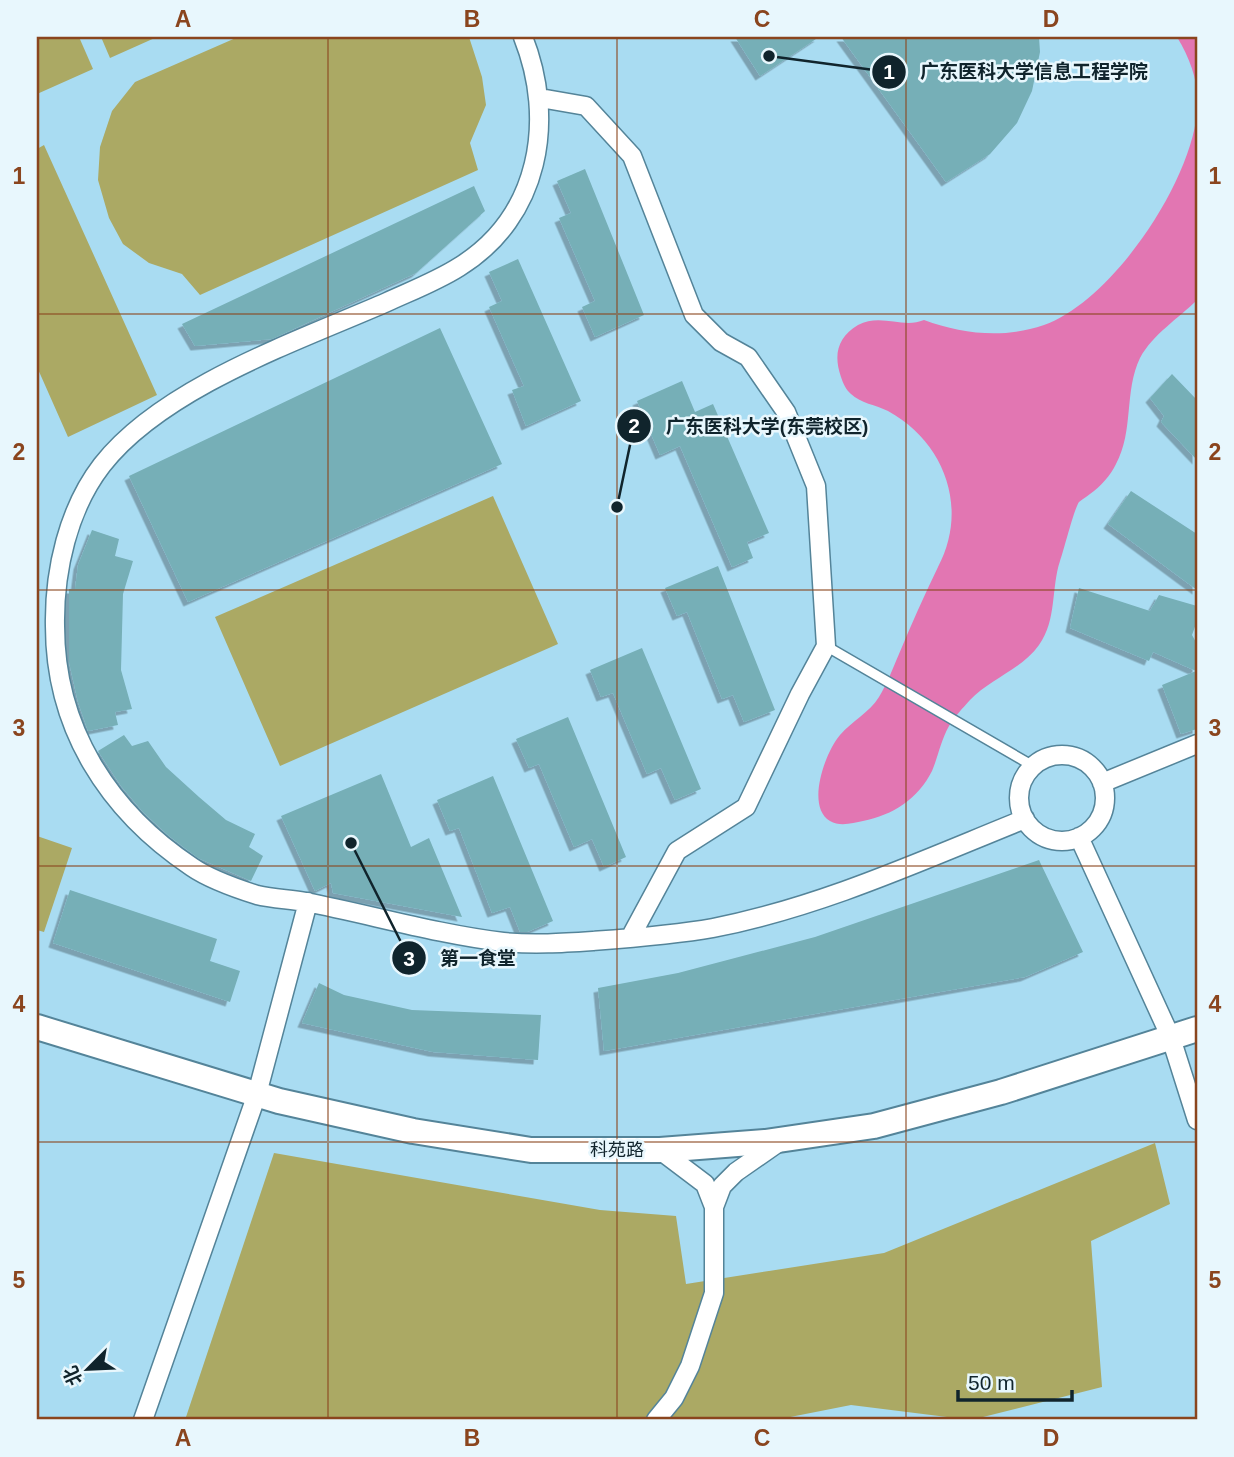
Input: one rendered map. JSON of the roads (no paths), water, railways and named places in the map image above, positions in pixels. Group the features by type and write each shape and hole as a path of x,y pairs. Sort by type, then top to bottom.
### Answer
{"street":[{"path":"523,37 532,61 540,97 536,160 524,193 508,220 487,246 461,266 425,285 200,387 128,437 101,466 80,500 67,536 59,574 55,619 59,675 71,722 105,784 125,813 196,870 257,895 308,902 359,915 503,942 547,943 630,938 712,928 784,911 860,886 1025,819"},
{"path":"540,97 586,106 632,156 694,315 721,342 748,357 786,412 816,486 826,646 746,807 677,851 630,938"},
{"path":"1102,783 1197,744"},
{"path":"1069,755 1088,763 1102,783 1105,793 1104,809 1096,825 1079,837 1053,840 1035,831 1025,819 1019,796 1022,783 1033,766 1051,756 1069,755"},
{"path":"1079,837 1171,1038 1197,1120"},
{"path":"143,1420 257,1094 308,902"},
{"name":"科苑路","path":"37,1027 257,1094 413,1131 531,1150 660,1150 783,1140 874,1126 1002,1092 1197,1029"},
{"path":"656,1420 674,1398 690,1366 714,1293 714,1207 722,1186 736,1172 783,1140"},
{"path":"660,1150 705,1185 714,1207"}],"lane":[{"path":"826,646 1033,766"}],"place":[{"name":"广东医科大学信息工程学院","path":"769,56"},
{"name":"广东医科大学(东莞校区)","path":"617,507"},
{"name":"第一食堂","path":"351,843"}]}
